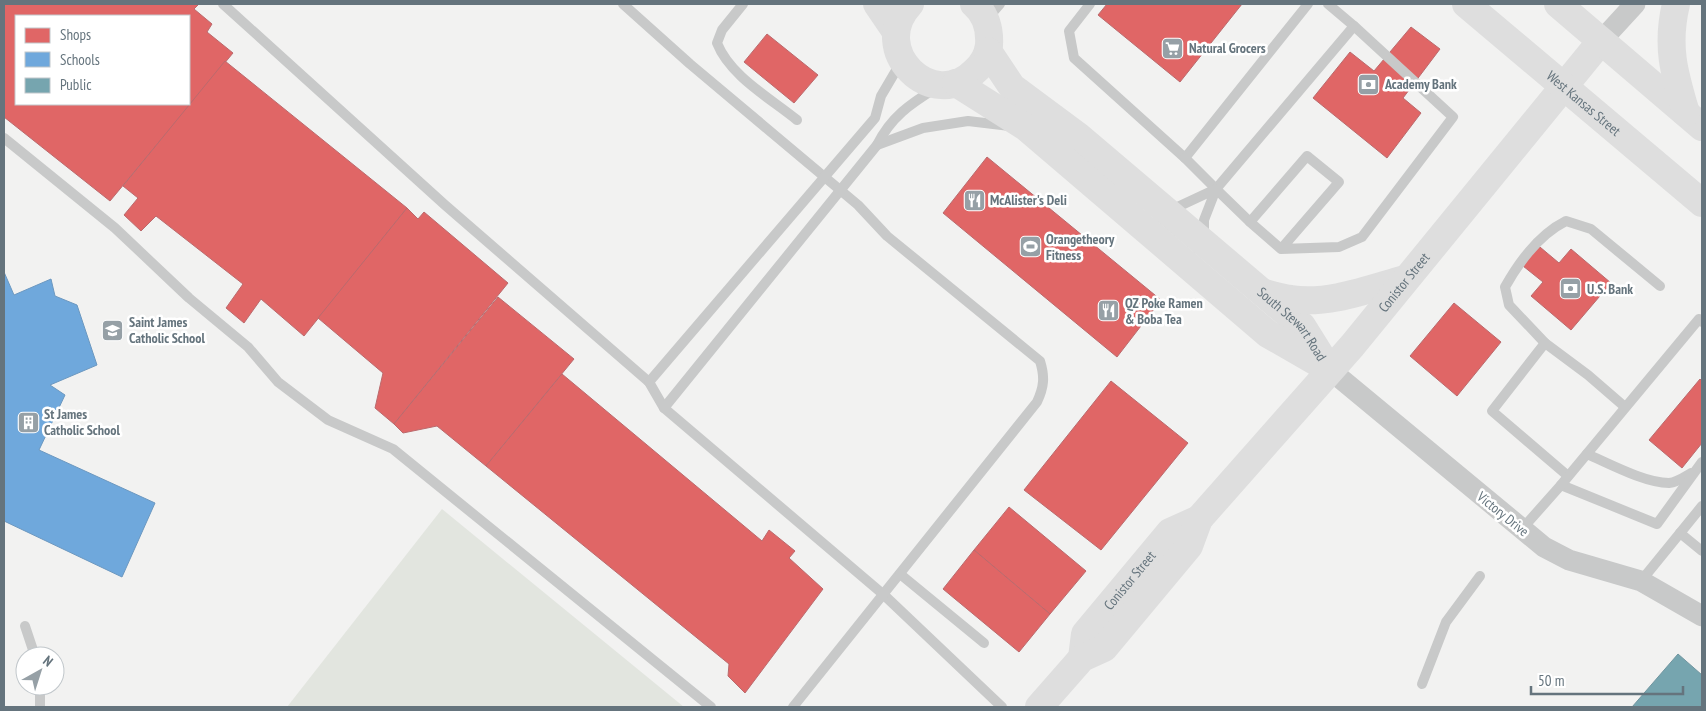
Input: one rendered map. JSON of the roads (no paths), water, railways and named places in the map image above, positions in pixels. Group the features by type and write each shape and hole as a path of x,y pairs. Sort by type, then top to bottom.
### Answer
{"main road":[{"path":"877,4 896,32"},
{"path":"902,61 896,47 896,32 900,17 910,4"},
{"name":"West Kansas Street","path":"1466,4 1566,86 1702,203"},
{"path":"1558,4 1694,120"},
{"path":"1676,4 1670,28 1673,69 1694,120"},
{"path":"948,84 970,77 981,66 988,51 990,35 987,9"},
{"name":"Conistor Street","path":"1039,707 1082,658 1085,634 1170,532 1199,519 1329,369 1352,346 1602,41"},
{"name":"South Stewart Road","path":"988,51 1012,88 1078,136 1302,326 1329,369"},
{"name":"South Stewart Road","path":"902,61 911,73 924,82 948,84 1026,128 1268,334 1329,369"},
{"path":"1262,292 1292,300 1316,299 1346,295 1405,280"}],"street":[{"path":"1602,41 1635,4"},
{"name":"Victory Drive","path":"1329,369 1544,547 1569,560 1641,581 1702,616"}],"lane":[{"path":"223,4 445,205 648,382 664,408 884,595 1002,707"},
{"path":"623,4 824,178 858,205 887,236 1040,361 1044,373 1044,387 1037,402 793,707"},
{"path":"743,4 722,30 717,43 722,56 739,73 797,120"},
{"path":"1090,4 1069,31 1074,58 1185,158 1250,222 1281,248 1339,247 1362,237 1453,117 1328,4"},
{"path":"1185,158 1308,4"},
{"path":"1204,243 1204,220 1216,189 1354,26"},
{"path":"648,382 875,118 881,96 902,61"},
{"path":"664,408 877,145 887,126 912,103 948,84"},
{"path":"877,145 923,128 968,121 1026,128"},
{"path":"4,138 115,228 189,298 248,347 278,382 328,420 393,449 711,707"},
{"path":"1250,222 1307,156 1339,182 1281,248"},
{"path":"1167,212 1216,189"},
{"path":"1626,407 1588,375 1545,343 1508,306 1505,287 1513,272 1550,229 1566,221 1591,229 1660,286"},
{"path":"1522,529 1699,319 1702,322"},
{"path":"1545,343 1492,411 1568,476"},
{"path":"1587,454 1638,474 1671,483 1682,479 1700,464"},
{"path":"1561,485 1657,524 1700,464"},
{"path":"1641,581 1702,506"},
{"path":"1680,533 1701,549"},
{"path":"900,574 984,643"},
{"path":"1422,684 1446,622 1480,576"},
{"path":"26,626 32,646"}],"place":[{"name":"Natural Grocers","path":"1173,48"},
{"name":"Academy Bank","path":"1369,84"},
{"name":"McAlister's Deli","path":"974,200"},
{"name":"Orangetheory Fitness","path":"1030,247"},
{"name":"U.S. Bank","path":"1571,289"},
{"name":"QZ Poke Ramen & Boba Tea","path":"1109,311"},
{"name":"Saint James Catholic School","path":"113,330"},
{"name":"St James Catholic School","path":"28,422"}]}
